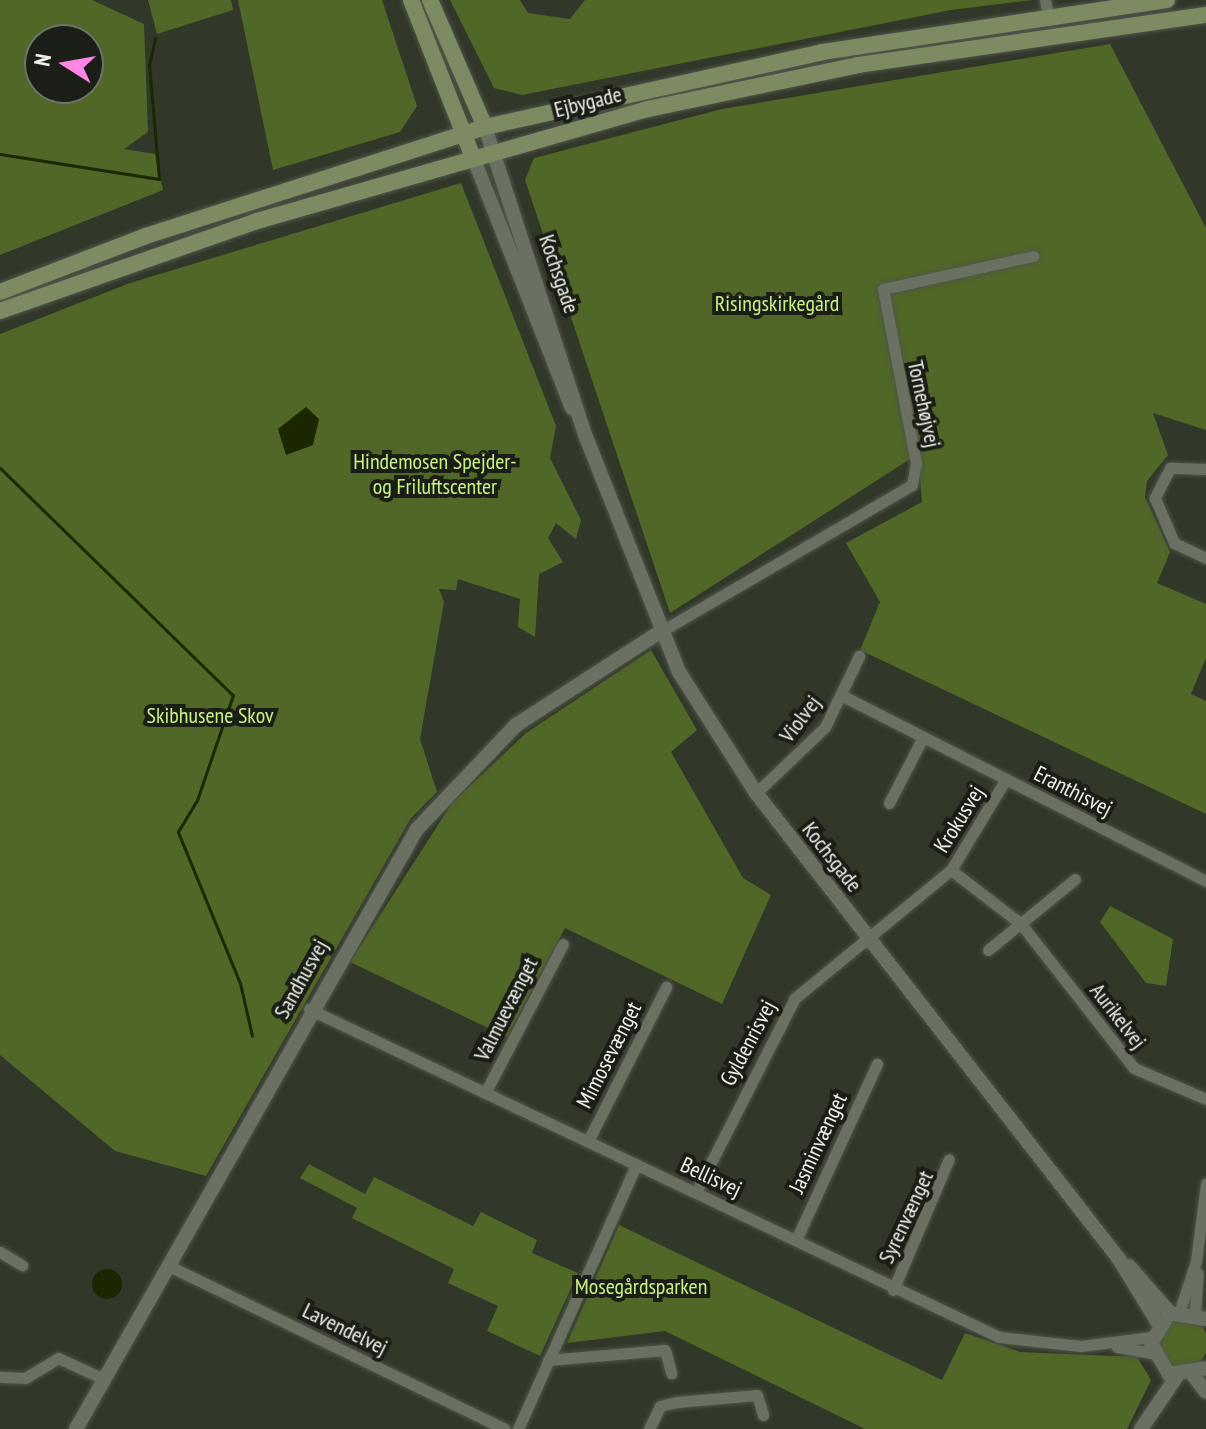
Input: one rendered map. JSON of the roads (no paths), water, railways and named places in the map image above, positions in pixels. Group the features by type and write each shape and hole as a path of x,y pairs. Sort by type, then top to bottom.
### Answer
{"main road":[{"path":"411,0 473,157"},
{"path":"430,0 485,127"},
{"name":"Ejbygade","path":"0,292 146,236 485,127 823,52 1046,7 1167,0"},
{"path":"1046,7 1057,33"},
{"path":"968,47 1041,27 1046,7"},
{"name":"Ejbygade","path":"0,311 134,260 493,151 648,109 968,47 1206,15"}],"street":[{"name":"Kochsgade","path":"485,127 586,437"},
{"name":"Kochsgade","path":"473,157 586,437 660,632 756,793 1119,1259 1158,1323"},
{"name":"Tornehøjvej","path":"660,632 912,485 916,463 883,289 1033,256"},
{"path":"1206,469 1170,468 1155,498 1174,543 1206,558"},
{"name":"Sandhusvej","path":"76,1429 396,858 445,795 516,725 660,632"},
{"name":"Violvej","path":"756,793 807,749 841,695 859,656"},
{"name":"Eranthisvej","path":"841,695 1206,881"},
{"path":"889,803 923,737"},
{"name":"Krokusvej","path":"867,937 951,870 1006,779"},
{"name":"Aurikelvej","path":"951,870 1021,924 1119,1055 1153,1081 1206,1099"},
{"path":"988,950 1075,879"},
{"name":"Gyldenrisvej","path":"696,1192 775,1028 821,972 867,937"},
{"name":"Valmuevænget","path":"485,1093 563,944"},
{"name":"Mimosevænget","path":"588,1141 666,987"},
{"name":"Bellisvej","path":"309,1009 796,1240 893,1290 999,1337 1105,1345 1151,1345"},
{"name":"Jasminvænget","path":"796,1240 877,1064"},
{"name":"Syrenvænget","path":"893,1290 949,1159"},
{"path":"518,1429 636,1165"},
{"path":"1206,1186 1188,1314 1158,1323 1151,1345 1161,1368 1177,1376 1200,1372 1206,1392"},
{"path":"0,1252 23,1265"},
{"name":"Kochsgade","path":"1119,1259 1188,1314"},
{"name":"Lavendelvej","path":"167,1265 504,1429"},
{"path":"548,1360 665,1350 671,1373"},
{"path":"0,1377 25,1378 58,1358 104,1379"},
{"path":"1143,1425 1161,1368"},
{"path":"1143,1425 1177,1376"},
{"path":"649,1429 660,1406 677,1402 757,1395 763,1415"}],"waterway":[{"path":"0,154 159,179 149,65 155,38"},
{"path":"0,468 233,695 197,800 178,832 240,983 252,1036"}],"park label":[{"name":"Risingskirkegård","path":"777,304"},
{"name":"Hindemosen Spejder- og Friluftscenter","path":"435,474"},
{"name":"Skibhusene Skov","path":"210,716"},
{"name":"Mosegårdsparken","path":"641,1287"}]}
